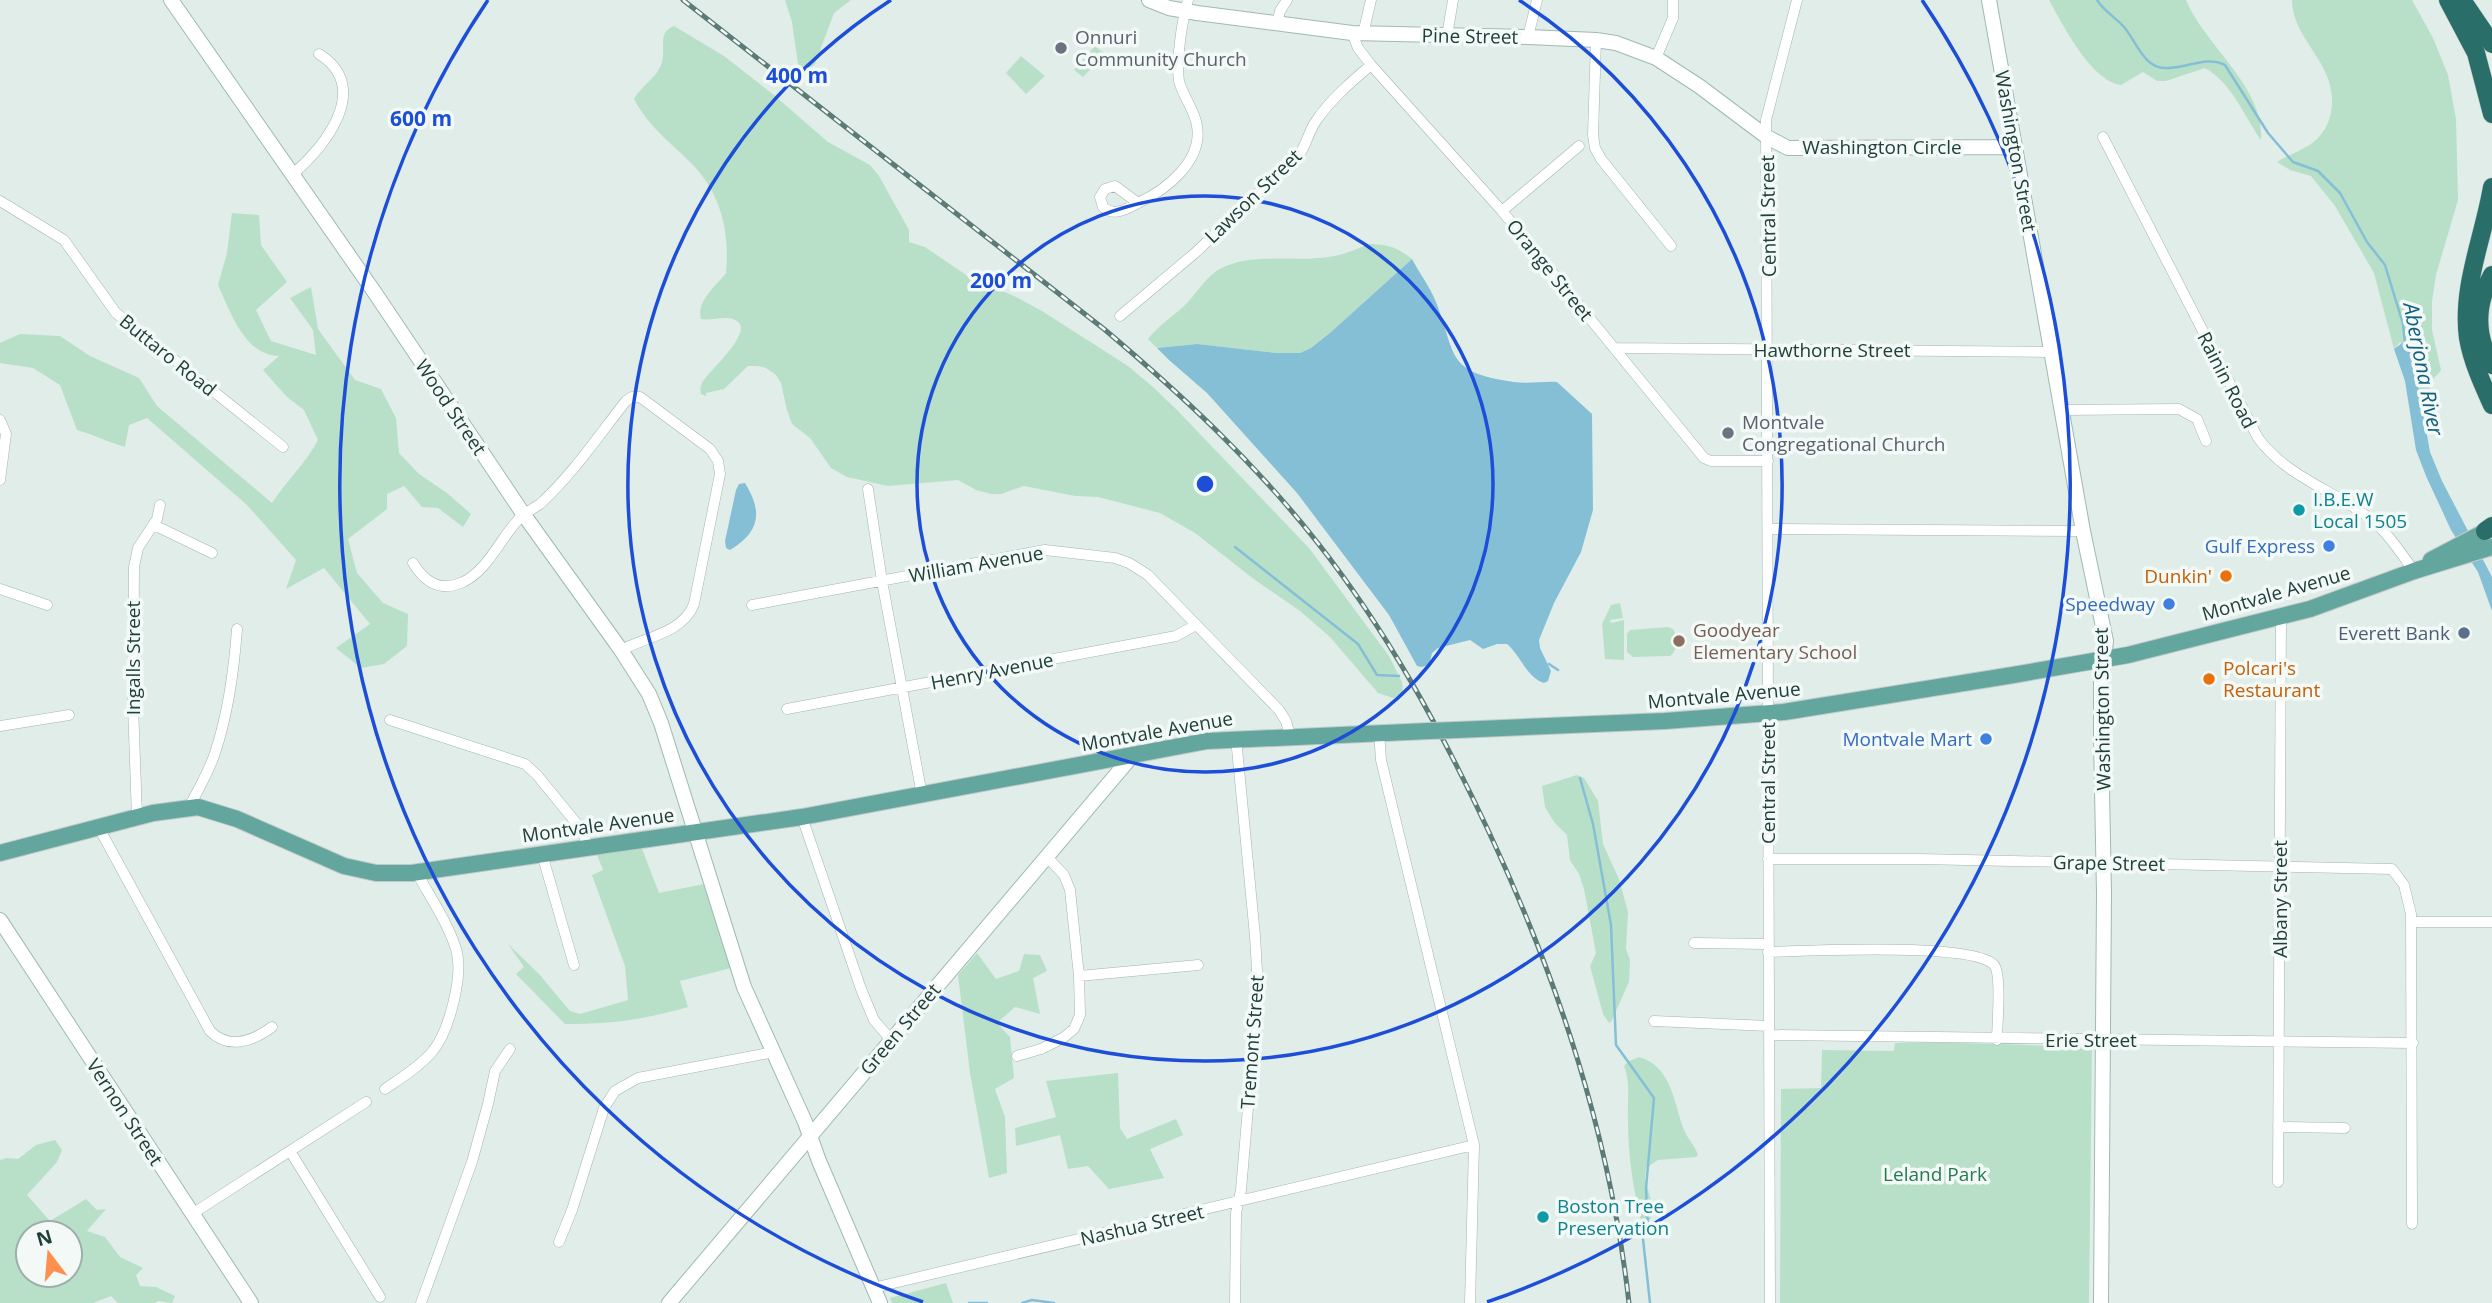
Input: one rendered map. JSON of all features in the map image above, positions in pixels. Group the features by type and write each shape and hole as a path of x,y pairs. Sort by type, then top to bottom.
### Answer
{"highway":[{"path":"2448,0 2476,53 2492,114"},
{"path":"2462,0 2492,44"},
{"path":"2492,187 2469,290 2467,314 2470,348 2480,380 2492,405"},
{"path":"2492,275 2482,296 2478,318 2482,344 2492,365"}],"main road":[{"name":"Montvale Avenue","path":"0,853 137,817 189,807 206,808 237,819 322,858 354,869 384,874 417,873 802,817 1195,743 1236,738 1665,722 1768,713 1861,701 2187,641 2325,604 2457,553 2490,536"}],"street":[{"name":"Wood Street","path":"171,0 265,138 293,174 524,515 644,685 657,714 695,832"},
{"name":"Pine Street","path":"1149,0 1277,24 1358,34 1596,40 1625,46 1656,58 1767,137"},
{"path":"1277,24 1280,11 1287,0"},
{"path":"1358,34 1371,0"},
{"path":"1447,36 1453,0"},
{"path":"1528,37 1536,0"},
{"path":"1656,58 1672,18 1674,0"},
{"path":"1767,137 1767,113 1797,0"},
{"name":"Washington Street","path":"1989,0 2083,531 2105,637 2101,682 2104,864 2101,1303"},
{"path":"1138,204 1176,176 1189,161 1195,148 1197,126 1182,91 1179,75 1187,6"},
{"name":"Orange Street","path":"1358,34 1356,44 1371,65 1502,211 1705,459 1769,461"},
{"path":"1596,40 1593,135 1595,148 1671,246"},
{"path":"293,174 307,162 336,124 343,104 344,93 338,73 332,64 319,54"},
{"name":"Lawson Street","path":"1120,316 1195,253 1301,152 1310,131 1324,110 1371,65"},
{"name":"Rainin Road","path":"2103,136 2258,438 2287,468 2371,519 2414,570"},
{"name":"Washington Circle","path":"1767,137 1790,148 2016,147"},
{"name":"Central Street","path":"1767,137 1770,1303"},
{"path":"1502,211 1578,145"},
{"name":"Buttaro Road","path":"0,201 64,240 116,313 283,447"},
{"name":"Hawthorne Street","path":"1614,348 2051,352"},
{"path":"413,563 425,579 433,584 440,586 460,583 479,569 519,519 540,504 626,401 636,396 642,398 710,449 719,463 720,474 691,613 673,628 621,650"},
{"path":"2061,410 2179,409 2197,419 2206,441"},
{"path":"0,420 6,434 0,480"},
{"path":"868,489 882,581 922,795"},
{"name":"Ingalls Street","path":"137,817 133,705 134,567 140,543 154,525 160,505"},
{"path":"154,525 212,553"},
{"path":"1769,529 2083,531"},
{"name":"William Avenue","path":"752,605 1045,550 1107,556 1129,563 1148,575 1279,710 1286,721 1290,736"},
{"path":"0,589 47,605"},
{"name":"Albany Street","path":"2278,1182 2281,616"},
{"name":"Henry Avenue","path":"786,709 1176,636 1196,625"},
{"path":"189,807 218,745 234,662 237,629"},
{"path":"0,726 69,715"},
{"path":"390,720 525,764 582,830 588,848"},
{"path":"1379,732 1381,762 1474,1145 1470,1303"},
{"name":"Tremont Street","path":"1235,1303 1238,1203 1256,1042 1258,988 1236,738"},
{"name":"Green Street","path":"670,1303 1132,756"},
{"path":"802,817 861,989 874,1020 891,1040"},
{"path":"99,828 212,1033 222,1040 237,1042 259,1035 272,1027"},
{"path":"695,832 744,987 810,1135 880,1303"},
{"path":"542,854 574,965"},
{"path":"1017,1056 1050,1045 1074,1029 1080,1012 1079,976 1068,883 1063,873 1047,857"},
{"name":"Grape Street","path":"1768,859 1920,859 2392,869 2406,890 2411,922"},
{"path":"385,1088 422,1062 435,1048 445,1027 459,979 456,948 417,873"},
{"name":"Vernon Street","path":"0,920 251,1303"},
{"path":"2413,1224 2411,922 2492,922"},
{"path":"1694,943 1768,948 1907,950 1950,953 1989,961 1997,972 1997,1040"},
{"path":"1079,976 1198,965"},
{"name":"Erie Street","path":"1654,1021 1769,1031 1997,1040 2413,1043"},
{"path":"421,1303 472,1162 495,1072 510,1049"},
{"path":"559,1242 572,1210 604,1108 620,1087 645,1076 774,1052"},
{"path":"192,1214 366,1102"},
{"path":"2278,1128 2345,1128"},
{"name":"Nashua Street","path":"873,1288 1474,1145"},
{"path":"290,1151 380,1297"}],"green space":[{"path":"785,0 851,0 834,13 815,64 806,71 798,64 792,22"},
{"path":"2049,0 2186,0 2206,34 2232,67 2254,102 2260,121 2261,140 2223,82 2205,68 2166,81 2157,81 2143,72 2121,85 2099,74 2079,50"},
{"path":"2292,0 2412,0 2433,38 2448,75 2456,119 2458,200 2436,275 2432,301 2432,330 2441,370 2431,383 2428,400 2421,407 2414,362 2400,342 2394,349 2374,273 2335,206 2311,176 2290,170 2277,162 2316,140 2326,127 2331,112 2329,80 2299,28"},
{"path":"674,26 724,56 828,142 870,165 909,230 909,242 925,247 969,277 1042,311 1128,366 1153,387 1309,548 1389,656 1402,682 1403,694 1393,698 1378,693 1330,637 1300,611 1195,533 1160,513 1098,497 1075,496 1024,486 1001,494 991,494 976,490 958,480 888,486 847,477 831,468 810,438 792,424 781,383 776,375 766,368 748,366 724,389 706,393 706,396 701,394 702,383 729,352 740,333 740,325 735,320 701,319 700,312 704,300 726,273 725,228 710,187 691,163 653,126 634,99 660,67 664,36"},
{"path":"1095,46 1105,54 1083,77 1074,70"},
{"path":"1021,56 1045,76 1026,94 1006,73"},
{"path":"232,213 259,215 261,245 287,282 256,310 271,341 316,355 313,330 290,298 311,287 318,329 355,380 381,389 396,418 399,453 419,474 471,514 463,527 438,508 422,507 404,486 387,494 387,509 348,539 357,573 383,603 408,614 407,646 384,664 361,668 336,648 370,624 324,568 286,589 296,560 247,505 147,418 129,425 125,447 77,430 60,385 33,368 0,363 0,343 20,334 60,336 90,356 139,378 157,406 272,503 318,440 304,410 287,397 263,370 279,356 257,349 248,340 234,319 218,285 227,253"},
{"path":"1370,244 1392,247 1412,259 1331,332 1300,353 1197,344 1157,348 1148,339 1184,306 1208,278 1226,266 1251,260 1329,257"},
{"path":"1620,603 1623,618 1610,620 1611,623 1624,620 1624,660 1605,659 1602,624 1611,605"},
{"path":"1668,627 1675,632 1676,639 1675,650 1670,656 1633,657 1627,652 1627,634 1630,630"},
{"path":"1577,775 1584,778 1598,801 1603,844 1619,879 1628,912 1626,949 1630,960 1629,982 1609,1023 1603,1014 1590,966 1596,953 1584,889 1570,860 1567,835 1554,822 1545,807 1542,786"},
{"path":"641,846 659,893 704,884 731,968 680,981 688,1007 627,1020 565,1024 516,974 524,967 508,944 539,974 570,1011 580,1014 628,1000 625,966 592,875 603,870 597,855"},
{"path":"977,953 996,979 1019,971 1024,954 1040,955 1047,971 1033,978 1040,1014 1015,1007 997,1023 1010,1037 1014,1078 995,1089 1005,1117 1007,1173 989,1178 970,1073 958,975"},
{"name":"Leland Park","path":"1895,1043 2092,1047 2089,1303 1780,1303 1781,1089 1821,1088 1822,1050 1894,1051"},
{"path":"1639,1057 1650,1062 1665,1077 1684,1130 1698,1155 1658,1160 1646,1168 1645,1179 1654,1211 1649,1221 1642,1223 1630,1159 1628,1086 1624,1066"},
{"path":"1118,1073 1120,1128 1127,1139 1176,1119 1183,1135 1150,1149 1164,1178 1109,1189 1088,1166 1068,1169 1060,1135 1016,1146 1015,1128 1056,1117 1046,1081"},
{"path":"55,1140 62,1150 57,1162 27,1195 48,1219 14,1219 14,1289 84,1289 84,1219 53,1219 86,1199 97,1210 106,1209 87,1231 105,1237 120,1257 143,1268 136,1275 140,1286 156,1287 175,1296 172,1303 118,1303 111,1296 93,1303 0,1303 0,1160 18,1159 36,1145"},
{"path":"946,1283 953,1303 892,1303 890,1298"}],"water":[{"path":"1412,259 1434,296 1452,348 1465,367 1492,378 1514,382 1557,382 1592,414 1593,510 1581,552 1554,603 1539,640 1551,671 1548,681 1544,683 1529,672 1507,644 1483,649 1470,640 1438,648 1432,653 1429,665 1417,666 1389,615 1297,493 1207,393 1157,348 1197,344 1300,353 1331,332"},
{"path":"2405,341 2412,350 2430,452 2442,481 2492,577 2492,611 2478,572 2451,530 2416,450 2405,381 2394,349"},
{"path":"745,483 754,503 756,521 748,536 730,550 726,548 725,541 736,490 739,484"}],"waterway":[{"name":"Aberjona River","path":"2097,0 2124,27 2151,64 2165,68 2211,61 2225,65 2268,133 2293,162 2318,171 2340,193 2367,242 2385,265 2403,324 2405,344"},
{"path":"1235,547 1358,644 1377,675 1399,676"},
{"path":"1549,664 1558,670"},
{"path":"1580,778 1593,824 1611,925 1616,1045 1654,1098 1646,1188 1648,1228 1643,1239 1650,1303"},
{"path":"1022,1303 1032,1300 1054,1303"},
{"path":"969,1303 987,1303"}],"railway":[{"path":"683,0 1133,354 1189,404 1268,484 1317,542 1367,610 1411,681 1451,754 1514,887 1559,1002 1595,1120 1609,1180 1629,1303"}],"place":[{"name":"Onnuri Community Church","path":"1061,48"},
{"name":"Montvale Congregational Church","path":"1728,433"},
{"name":"I.B.E.W Local 1505","path":"2299,510"},
{"name":"Gulf Express","path":"2329,546"},
{"name":"Dunkin'","path":"2226,576"},
{"name":"Speedway","path":"2169,604"},
{"name":"Everett Bank","path":"2464,633"},
{"name":"Goodyear Elementary School","path":"1679,641"},
{"name":"Polcari's Restaurant","path":"2209,679"},
{"name":"Montvale Mart","path":"1986,739"},
{"name":"Boston Tree Preservation","path":"1543,1217"}]}
